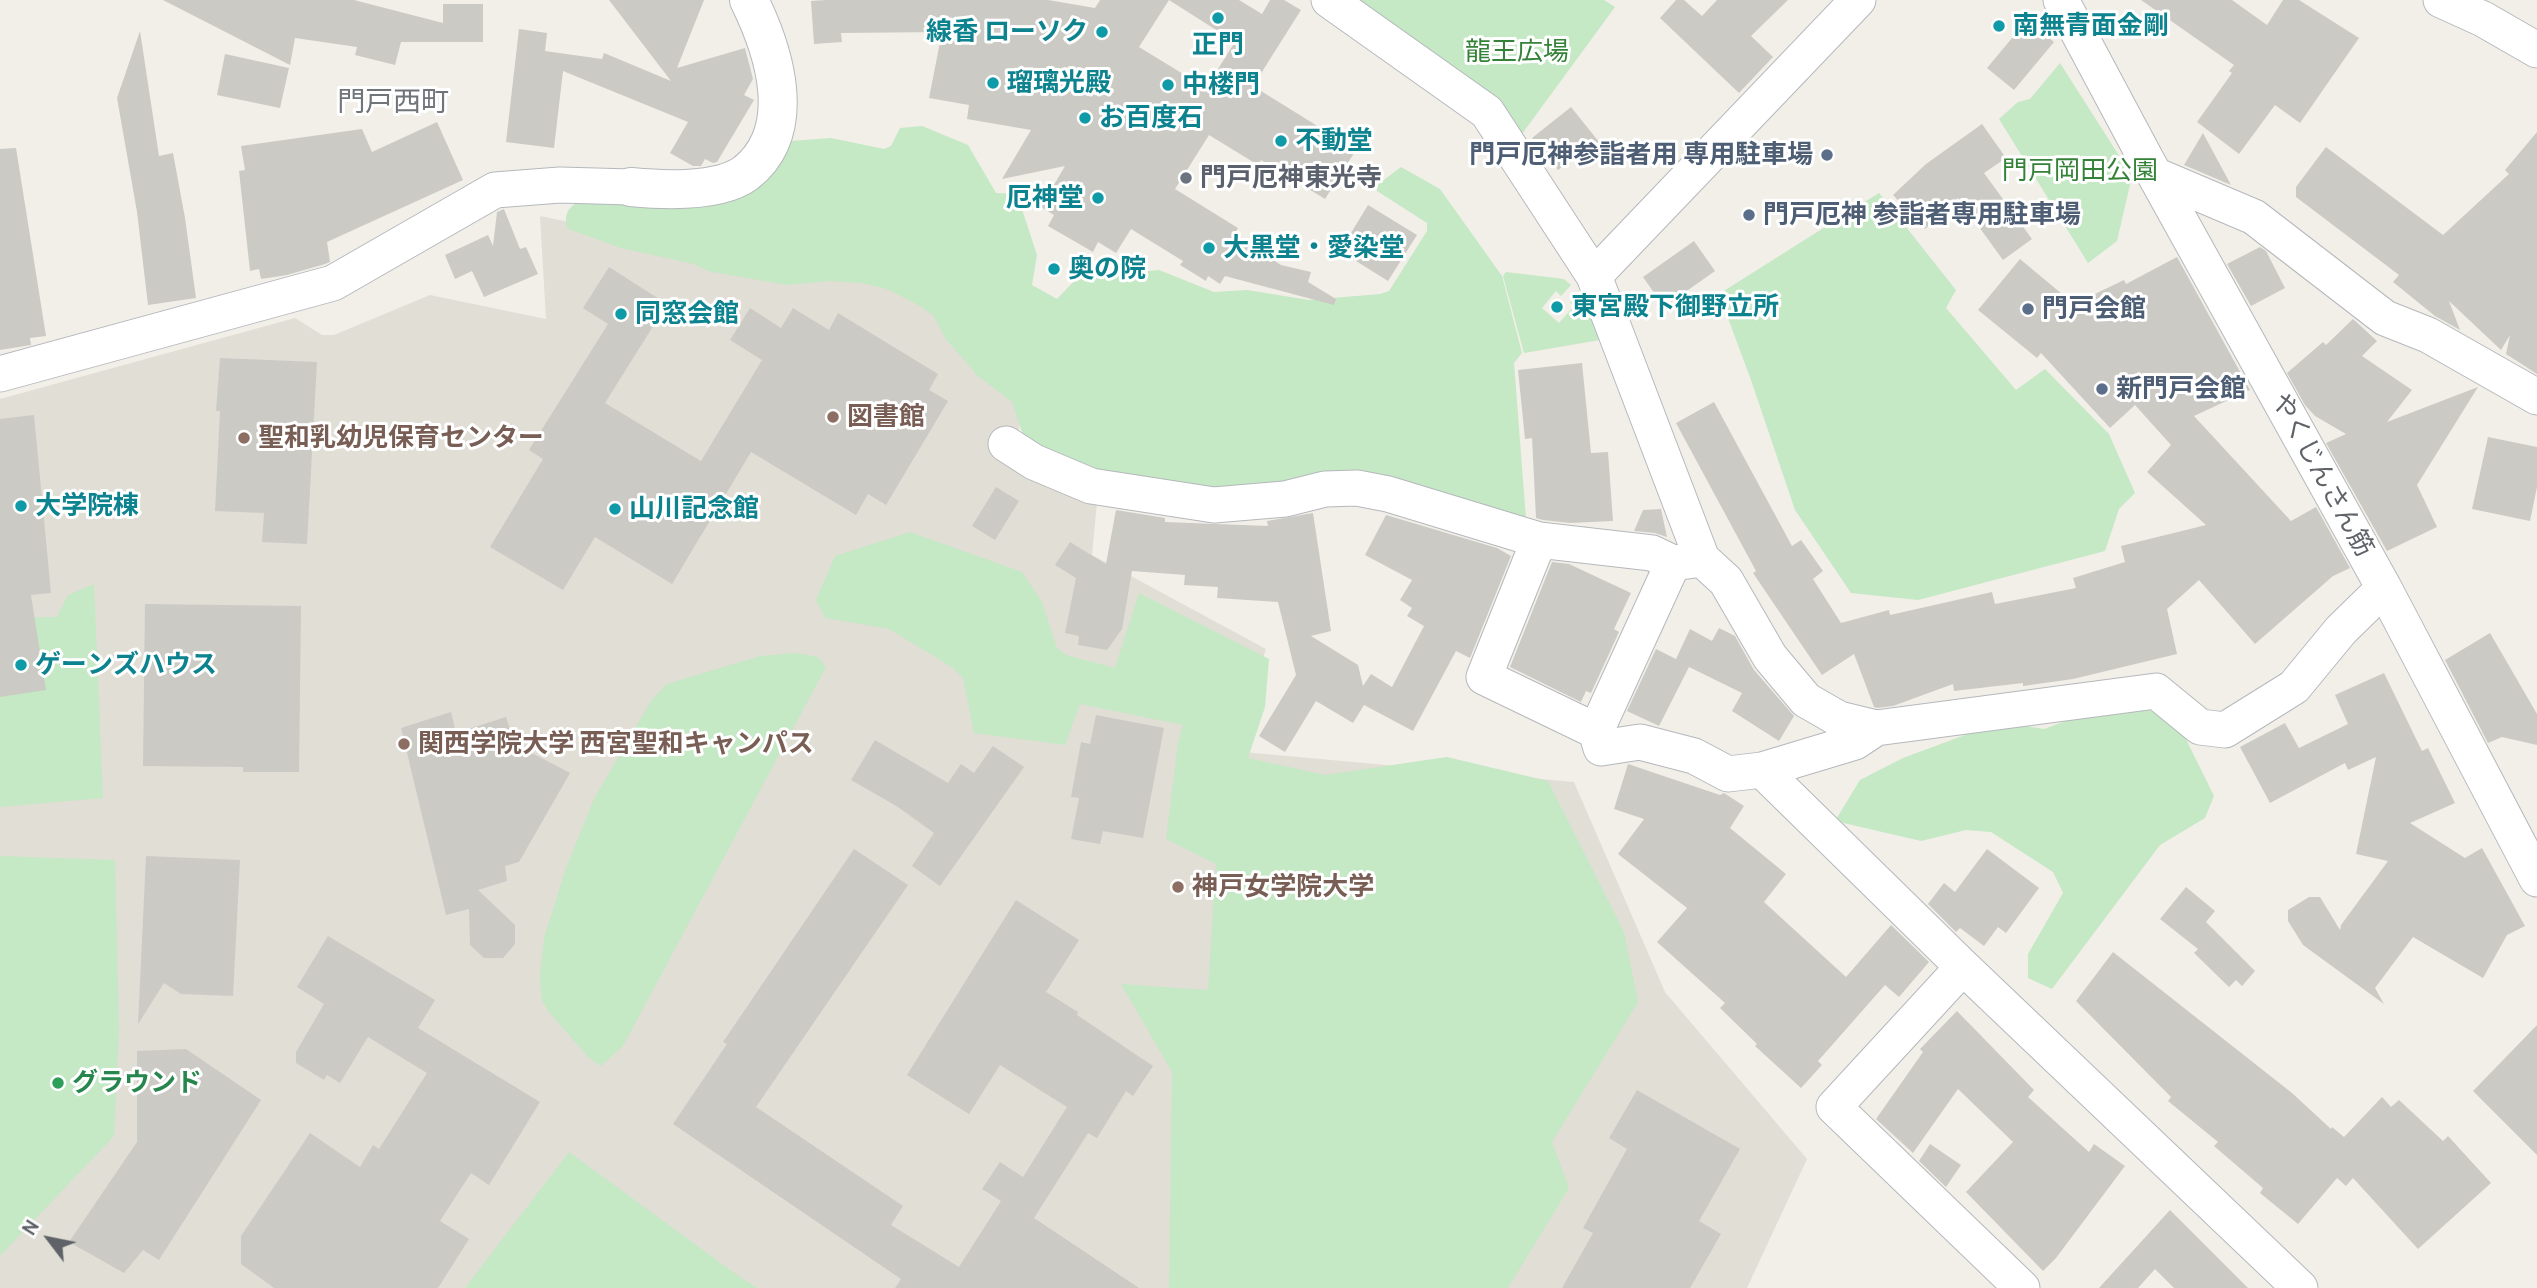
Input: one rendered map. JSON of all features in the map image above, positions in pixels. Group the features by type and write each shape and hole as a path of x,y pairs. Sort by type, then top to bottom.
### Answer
{"street":[{"path":"0,374 333,283 495,190 560,185 671,190 714,185 744,174 767,150 778,113 777,78 765,33 749,0"},
{"path":"1329,0 1487,112 1594,276 1687,561 1596,732 1601,748 1640,742 1694,756 1728,774 1762,770 1855,742 1876,728"},
{"path":"1594,276 1858,0"},
{"name":"やくじんさん筋","path":"2061,0 2384,588 2537,879"},
{"path":"2441,0 2483,19 2537,50"},
{"path":"2155,175 2254,217 2385,318 2428,335 2537,397"},
{"path":"1006,444 1034,462 1091,486 1214,505 1285,499 1325,489 1357,488 1388,494 1539,540 1687,561 1726,581 1770,657 1806,700 1839,719 1876,728 2156,691 2200,727 2225,730 2294,687 2341,630 2384,588"},
{"path":"1539,540 1484,677 1596,732"},
{"path":"1762,770 1963,967 2300,1288"},
{"path":"1963,967 1834,1107 2022,1288"}],"shaded area":[{"path":"540,216 793,269 884,273 944,317 1021,403 1017,461 1097,502 1092,555 1266,649 1232,751 1574,782 1665,992 1807,1159 1747,1288 0,1288 0,399 295,318 322,335 334,335 430,295 546,319"}],"green space":[{"name":"龍王広場","path":"1351,0 1604,0 1615,7 1519,138"},
{"name":"門戸岡田公園","path":"2060,63 2132,176 2117,241 2088,263 1999,119 2018,102 2030,99"},
{"path":"922,126 968,145 996,193 1017,194 1037,255 1032,285 1057,299 1076,279 1159,270 1214,292 1247,290 1309,300 1380,294 1389,291 1427,231 1427,223 1377,191 1376,186 1401,167 1440,189 1502,276 1522,353 1514,363 1526,519 1454,500 1226,496 1097,476 1025,441 1012,402 978,376 945,338 933,315 887,289 861,283 830,281 786,285 708,271 694,264 621,248 568,229 566,217 569,210 579,202 744,191 791,141 831,138 884,149 891,146 900,128"},
{"path":"1879,193 1956,290 1946,308 2016,390 2045,369 2109,434 2135,493 2119,509 2105,551 1918,600 1851,593 1795,510 1719,294"},
{"path":"1506,272 1564,279 1571,285 1561,296 1556,291 1542,308 1559,323 1574,306 1570,303 1579,292 1586,298 1604,337 1600,340 1524,353 1503,276"},
{"path":"910,532 1022,572 1042,602 1057,648 1066,655 1115,668 1139,593 1269,659 1265,707 1248,758 1325,775 1447,757 1548,781 1624,932 1638,1002 1552,1142 1569,1188 1508,1288 1169,1288 1172,1072 1121,984 1208,990 1216,864 1166,839 1178,743 1183,725 1080,704 1065,745 974,733 963,678 953,668 889,629 825,618 816,600 835,556"},
{"path":"94,584 103,798 0,807 0,618 57,617 68,595"},
{"path":"795,653 818,657 826,667 623,1046 601,1066 589,1058 548,1011 542,1000 540,976 544,938 566,868 594,799 651,701 667,684 760,656"},
{"path":"2117,702 2162,714 2181,729 2214,796 2205,818 2160,845 2052,989 2028,978 2028,954 2063,893 2053,872 1991,832 1966,830 1921,841 1835,821 1860,780 1903,758 2000,722 2044,729"},
{"name":"グラウンド","path":"0,856 115,860 119,1030 114,1136 0,1256"},
{"path":"569,1152 737,1275 757,1288 465,1288"}],"building":[{"path":"163,0 354,0 443,23 443,4 483,4 483,42 401,42 395,65 355,55 357,47 295,38 290,65"},
{"path":"609,0 704,0 677,68 745,48 753,79 744,95 754,100 717,162 705,159 701,166 693,166 670,153 688,122 563,71 554,148 506,142 519,29 547,33 545,51 602,59 604,53 671,81"},
{"path":"1048,0 1095,8 1100,0 1169,0 1239,0 1262,14 1270,0 1284,0 1301,10 1253,86 1356,150 1325,199 1261,160 1258,165 1209,135 1175,189 1238,228 1234,235 1281,265 1311,272 1308,282 1336,299 1334,305 1225,276 1220,284 1208,276 1206,281 1180,265 1183,261 1131,229 1116,253 1098,242 1093,252 1048,226 1054,215 1041,207 1065,166 1002,179 1031,130 967,119 969,105 929,98 942,32 841,33 842,42 814,44 811,1","holes":["1169,0 1235,42 1206,88 1139,47"]},
{"path":"1676,0 1684,0 1702,16 1717,0 1788,0 1751,36 1773,57 1739,93 1660,18"},
{"path":"2141,0 2232,0 2267,25 2283,0 2299,0 2359,38 2300,123 2275,105 2239,154 2197,122 2232,73 2229,71 2234,65"},
{"path":"2027,20 2054,42 2014,90 1987,68"},
{"path":"140,31 159,156 173,153 196,298 148,305 137,212 117,98"},
{"path":"225,54 289,68 280,108 217,95"},
{"path":"1571,107 1599,142 1558,170 1532,138"},
{"path":"437,122 463,180 327,242 330,262 287,275 261,279 259,269 250,271 239,171 245,170 241,146 362,129 372,152"},
{"path":"1982,124 2006,158 1984,173 2032,239 2003,260 1958,198 1925,229 1893,195 1926,164"},
{"path":"2537,132 2537,374 2506,354 2510,335 2501,350 2449,301 2460,330 2435,316 2393,282 2399,275 2296,197 2296,187 2326,147 2443,235 2509,174 2505,170"},
{"path":"2203,133 2231,185 2184,165"},
{"path":"16,148 46,336 30,338 31,345 0,350 0,149"},
{"path":"1368,205 1417,235 1388,281 1340,251"},
{"path":"504,209 520,249 526,247 538,274 484,297 472,271 455,279 445,255 488,235 493,246 497,212"},
{"path":"1694,241 1715,271 1664,307 1643,277"},
{"path":"2260,247 2266,251 2285,288 2251,306 2227,264"},
{"path":"2177,257 2250,390 2194,416 2291,521 2316,507 2350,568 2333,576 2255,644 2199,580 2167,609 2177,654 2073,679 2023,686 2023,683 1954,691 1953,684 1893,706 1877,708 1874,707 1854,654 1822,675 1753,573 1756,571 1676,423 1714,402 1792,546 1801,540 1823,571 1813,579 1841,623 1889,610 1890,615 1992,592 1995,604 2076,588 2073,578 2125,562 2121,546 2206,525 2147,472 2171,445 2135,405 2110,428 2041,353 2037,358 1978,310 2020,259 2074,304 2124,280 2126,284"},
{"path":"609,267 667,304 605,403 701,461 762,360 730,340 750,308 781,328 793,308 829,330 838,313 938,374 929,390 948,401 886,505 868,494 856,515 751,452 672,584 595,537 563,590 490,547 543,459 529,450 608,324 583,308"},
{"path":"2353,319 2377,341 2362,356 2412,390 2387,422 2478,387 2417,485 2437,527 2387,551 2326,443 2346,434 2315,416 2305,405 2287,373 2323,342 2326,345"},
{"path":"220,358 317,362 307,544 262,542 264,513 215,511 220,411 216,411"},
{"path":"1582,363 1591,453 1608,452 1613,521 1570,523 1543,520 1536,518 1532,438 1525,439 1518,370"},
{"name":"大学院棟","path":"34,415 51,593 31,595 46,690 0,697 0,419"},
{"path":"2488,437 2537,447 2537,487 2530,521 2472,509"},
{"path":"996,487 1019,501 995,540 972,526"},
{"path":"1661,509 1667,537 1634,531 1643,510"},
{"path":"1116,510 1165,518 1165,522 1268,526 1267,521 1313,513 1331,631 1311,636 1358,665 1363,686 1371,674 1392,687 1424,626 1407,616 1412,608 1400,600 1412,580 1365,555 1386,515 1497,548 1511,556 1470,658 1456,651 1413,731 1364,705 1353,723 1316,701 1285,752 1259,736 1296,675 1278,602 1217,598 1218,587 1184,585 1185,575 1132,571 1122,629 1107,650 1078,645 1079,636 1065,633 1076,578 1055,565 1070,542 1106,564"},
{"path":"1552,562 1569,564 1631,593 1614,629 1619,632 1591,693 1586,691 1581,702 1510,667"},
{"path":"145,604 301,606 299,772 243,772 243,767 143,766"},
{"path":"1719,628 1735,636 1754,670 1794,716 1779,741 1732,711 1742,693 1689,667 1659,726 1627,711 1656,649 1676,659 1690,629 1712,641"},
{"path":"2490,633 2537,714 2537,745 2502,737 2488,743 2445,660"},
{"path":"2384,673 2422,751 2428,748 2455,803 2410,823 2465,858 2482,848 2525,926 2507,935 2483,978 2413,937 2375,988 2384,1004 2303,945 2288,921 2288,910 2309,897 2320,897 2340,930 2388,861 2356,854 2376,757 2348,770 2345,763 2270,803 2240,747 2285,723 2299,748 2348,724 2335,695"},
{"path":"451,712 456,733 506,717 515,744 570,773 519,862 505,866 507,881 478,890 515,925 515,944 503,958 484,958 470,945 469,909 446,915 401,728"},
{"path":"1096,715 1164,728 1143,838 1103,831 1100,844 1071,839 1079,798 1071,797 1081,742 1090,744"},
{"path":"875,740 948,783 961,764 974,773 993,746 1024,767 940,886 912,866 934,833 898,807 851,780"},
{"path":"1628,764 1720,795 1724,793 1744,806 1730,828 1786,874 1764,902 1846,977 1891,925 1929,962 1899,997 1885,985 1818,1061 1822,1065 1801,1088 1755,1046 1757,1044 1720,1008 1725,1003 1657,942 1687,908 1618,854 1644,819 1614,809"},
{"path":"854,849 908,885 756,1107 903,1206 891,1225 959,1267 1001,1201 982,1189 1000,1162 1023,1177 1067,1107 1000,1065 969,1114 907,1075 1016,900 1079,940 1046,992 1153,1066 1133,1096 1126,1091 1097,1138 1088,1133 1034,1218 1139,1288 895,1288 901,1279 673,1124 727,1044 723,1042"},
{"path":"1987,849 2039,888 2006,933 1998,927 1984,946 1960,928 1956,932 1928,904 1944,883 1955,892"},
{"path":"146,856 240,860 233,996 181,994 164,983 138,1024"},
{"path":"2186,887 2215,911 2206,922 2255,971 2242,986 2236,980 2229,987 2194,953 2198,949 2160,919"},
{"path":"328,936 435,1000 418,1028 540,1102 489,1185 471,1173 440,1221 469,1239 438,1288 274,1288 241,1264 241,1236 310,1133 360,1167 373,1145 379,1149 427,1073 368,1037 340,1083 327,1075 324,1080 296,1063 296,1052 324,1004 297,987"},
{"path":"2113,952 2344,1137 2382,1097 2391,1107 2399,1100 2443,1141 2448,1136 2491,1183 2418,1249 2353,1178 2346,1186 2337,1178 2298,1224 2260,1193 2263,1188 2214,1146 2218,1142 2168,1101 2171,1097 2076,1001"},
{"path":"1957,1011 2034,1090 2028,1097 2089,1152 2094,1144 2125,1166 2056,1258 2043,1271 1966,1192 2013,1142 1958,1089 1913,1153 1876,1119 1923,1052 1920,1049"},
{"path":"2537,1025 2537,1155 2473,1091"},
{"path":"186,1049 261,1100 159,1260 143,1250 124,1273 69,1242 137,1142 137,1051"},
{"path":"1637,1090 1740,1149 1699,1221 1721,1234 1690,1288 1562,1288 1593,1233 1583,1228 1627,1149 1609,1138"},
{"path":"1930,1144 1961,1165 1946,1187 1919,1161"},
{"path":"2170,1210 2248,1288 2174,1288 2155,1269 2138,1288 2099,1288"}],"place":[{"name":"正門","path":"1218,18"},
{"name":"南無青面金剛","path":"1999,26"},
{"name":"線香 ローソク","path":"1102,32"},
{"name":"瑠璃光殿","path":"993,83"},
{"name":"中楼門","path":"1168,85"},
{"name":"お百度石","path":"1085,118"},
{"name":"不動堂","path":"1281,141"},
{"name":"門戸厄神参詣者用 専用駐車場","path":"1827,155"},
{"name":"門戸厄神東光寺","path":"1186,178"},
{"name":"厄神堂","path":"1098,198"},
{"name":"門戸厄神 参詣者専用駐車場","path":"1749,215"},
{"name":"大黒堂・愛染堂","path":"1209,248"},
{"name":"奥の院","path":"1054,269"},
{"name":"東宮殿下御野立所","path":"1557,307"},
{"name":"門戸会館","path":"2028,309"},
{"name":"同窓会館","path":"621,314"},
{"name":"新門戸会館","path":"2102,389"},
{"name":"図書館","path":"833,417"},
{"name":"聖和乳幼児保育センター","path":"244,438"},
{"name":"大学院棟","path":"21,506"},
{"name":"山川記念館","path":"615,509"},
{"name":"ゲーンズハウス","path":"21,665"},
{"name":"関西学院大学 西宮聖和キャンパス","path":"404,744"},
{"name":"神戸女学院大学","path":"1178,887"},
{"name":"グラウンド","path":"58,1083"}],"district":[{"name":"門戸西町","path":"393,103"}]}
